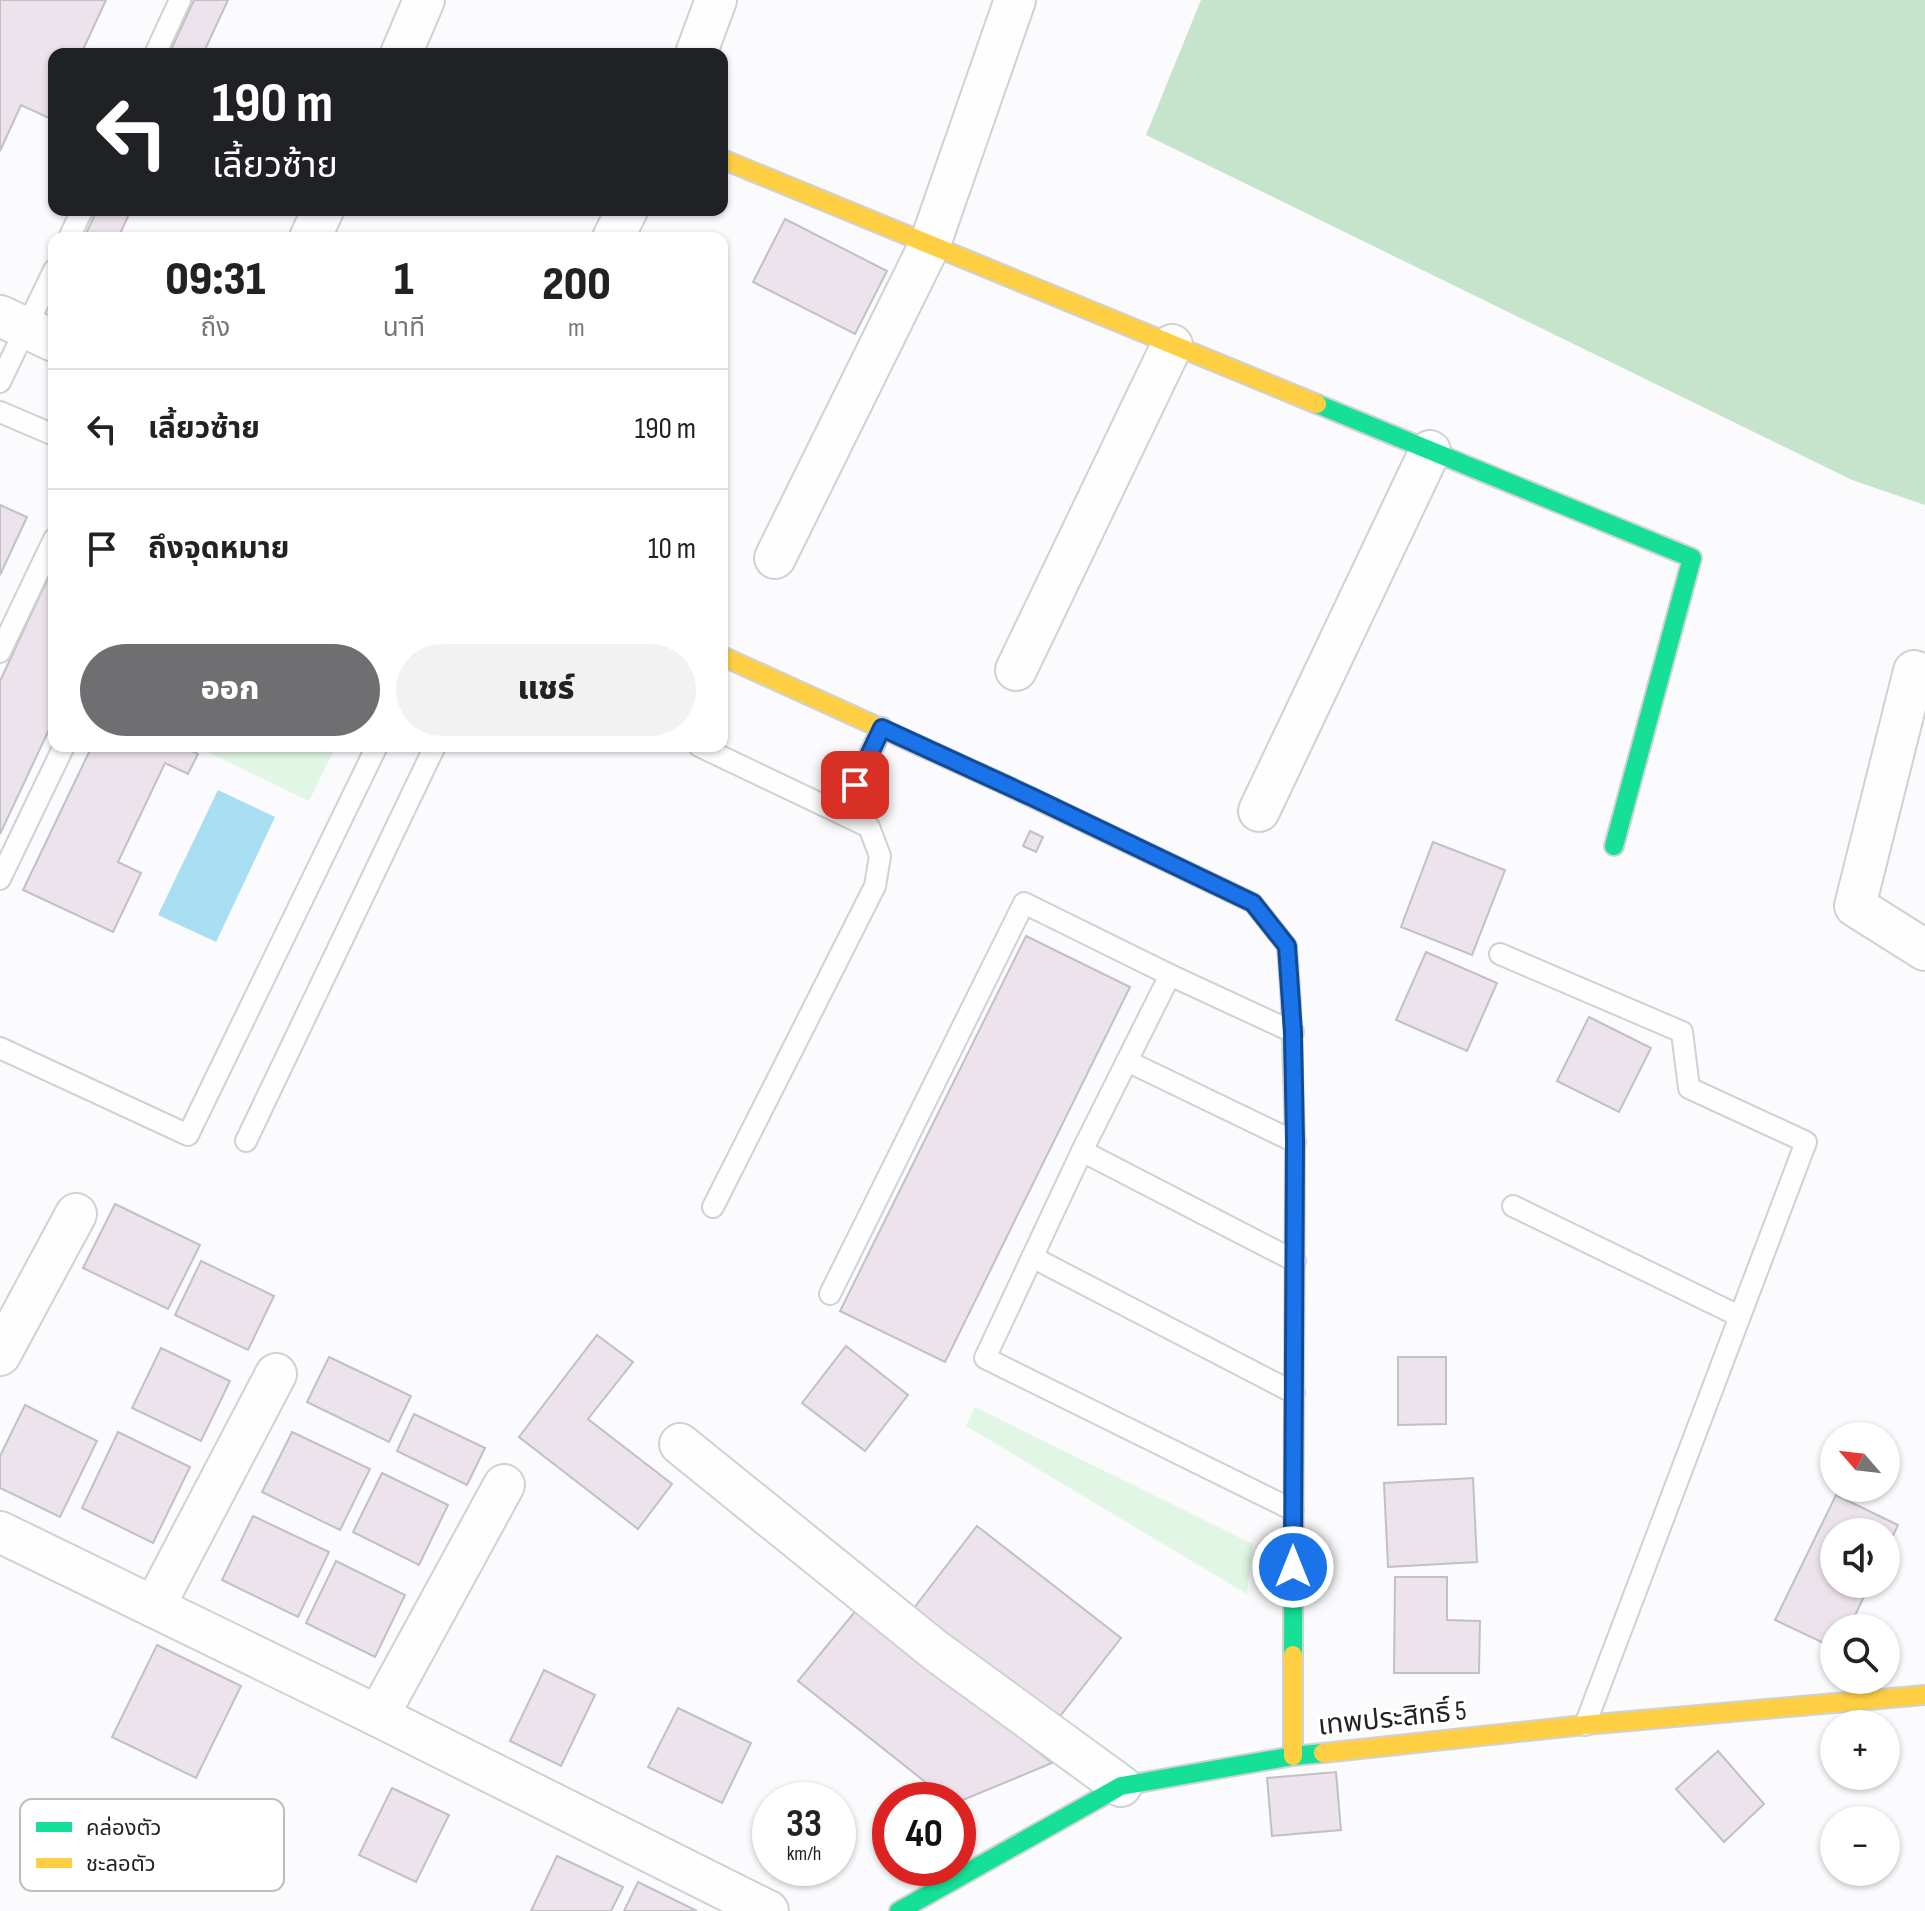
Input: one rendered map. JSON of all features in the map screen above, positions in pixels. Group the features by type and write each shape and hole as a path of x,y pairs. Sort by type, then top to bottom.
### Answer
{"street":[{"path":"404,48 424,0"},
{"path":"698,48 716,0"},
{"path":"775,558 930,244 1015,0"},
{"path":"728,161 1692,558 1614,846"},
{"path":"1016,670 1172,345"},
{"path":"1259,811 1430,451"},
{"path":"728,659 1020,791 1253,903 1287,946 1293,1032 1295,1142 1293,1756"},
{"path":"1925,675 1914,671 1855,906 1925,950"},
{"path":"0,1355 76,1214"},
{"path":"154,1607 276,1374"},
{"path":"680,1444 936,1651 1121,1786"},
{"path":"378,1716 504,1485"},
{"path":"0,1532 768,1911"},
{"name":"เทพประสิทธิ์ 5","path":"899,1911 1121,1786 1293,1756 1585,1725 1925,1695"}],"lane":[{"path":"158,48 180,0"},
{"path":"0,382 48,283"},
{"path":"0,412 48,432"},
{"path":"0,652 48,552"},
{"path":"842,814 882,728"},
{"path":"0,879 61,752"},
{"path":"0,1048 188,1135 374,752"},
{"path":"246,1141 432,752"},
{"path":"712,752 869,827 880,856 875,886 713,1207"},
{"path":"830,1294 1024,903 1293,1032"},
{"path":"1500,954 1682,1032 1689,1088 1806,1142 1585,1725"},
{"path":"1170,975 1082,1151 985,1358 1293,1510"},
{"path":"1127,1061 1295,1142"},
{"path":"1082,1151 1295,1261"},
{"path":"1513,1206 1739,1316"},
{"path":"1032,1257 1294,1393"}],"green space":[{"path":"1201,0 1925,0 1925,505 1852,480 1146,135"},
{"path":"207,752 333,752 309,801"},
{"path":"975,1407 1253,1544 1247,1594 966,1426"}],"water":[{"path":"218,790 275,817 216,942 158,915"}],"building":[{"path":"0,0 106,0 84,48 48,48 48,118 21,105 0,151"},
{"path":"194,0 228,0 206,48 172,48"},
{"path":"94,216 128,216 121,232 87,232"},
{"path":"785,219 887,271 855,334 753,282"},
{"path":"0,505 27,517 0,575"},
{"path":"48,578 48,732 0,834 0,681"},
{"path":"89,752 198,754 188,774 165,763 118,862 141,873 113,932 23,890"},
{"path":"1030,831 1043,837 1036,852 1023,846"},
{"path":"1433,842 1505,870 1472,955 1401,927"},
{"path":"1026,936 1130,987 945,1362 840,1311"},
{"path":"1426,952 1497,983 1467,1051 1396,1020"},
{"path":"1589,1017 1651,1048 1619,1112 1557,1081"},
{"path":"115,1204 200,1245 168,1309 83,1268"},
{"path":"201,1261 274,1296 248,1350 175,1315"},
{"path":"597,1335 633,1362 588,1419 672,1484 638,1529 519,1437"},
{"path":"846,1346 908,1395 865,1451 802,1403"},
{"path":"161,1348 230,1381 201,1441 132,1408"},
{"path":"329,1357 411,1396 389,1442 307,1402"},
{"path":"1398,1357 1446,1357 1446,1424 1398,1425"},
{"path":"25,1405 97,1441 60,1517 0,1488 0,1456"},
{"path":"414,1414 485,1448 467,1485 397,1451"},
{"path":"118,1432 190,1467 153,1543 82,1508"},
{"path":"292,1432 370,1469 340,1530 262,1492"},
{"path":"382,1473 448,1505 419,1565 353,1532"},
{"path":"1473,1478 1477,1562 1388,1567 1384,1483"},
{"path":"1833,1502 1850,1502 1884,1518 1825,1518"},
{"path":"253,1516 329,1552 298,1617 222,1580"},
{"path":"977,1526 1121,1638 1057,1720 914,1608"},
{"path":"1820,1528 1820,1598 1863,1598 1856,1614 1820,1614 1820,1641 1775,1620"},
{"path":"336,1561 405,1595 375,1657 306,1623"},
{"path":"1395,1577 1447,1577 1447,1620 1480,1621 1479,1673 1394,1673"},
{"path":"858,1608 1052,1763 976,1795 976,1782 925,1782 798,1681"},
{"path":"157,1645 241,1686 196,1778 112,1737"},
{"path":"544,1670 595,1695 561,1766 510,1741"},
{"path":"678,1708 751,1743 722,1803 648,1767"},
{"path":"1718,1751 1764,1804 1724,1842 1676,1789"},
{"path":"1336,1772 1341,1830 1272,1836 1267,1778"},
{"path":"392,1788 449,1815 416,1882 359,1855"},
{"path":"557,1856 623,1887 611,1911 531,1911"},
{"path":"638,1882 697,1911 624,1911"}],"traffic: fast":[{"path":"1317,404 1692,558 1614,846"},
{"path":"1291,1004 1295,1142 1293,1655"},
{"path":"899,1911 1121,1786 1323,1753"}],"traffic: slow":[{"path":"728,161 1317,404"},
{"path":"728,659 1008,786 1253,903 1287,946 1291,1004"},
{"path":"1293,1655 1293,1756"},
{"path":"1323,1753 1585,1725 1925,1695"}],"route":[{"path":"855,785 882,728 1253,903 1287,946 1293,1032 1295,1142 1293,1567"}]}
